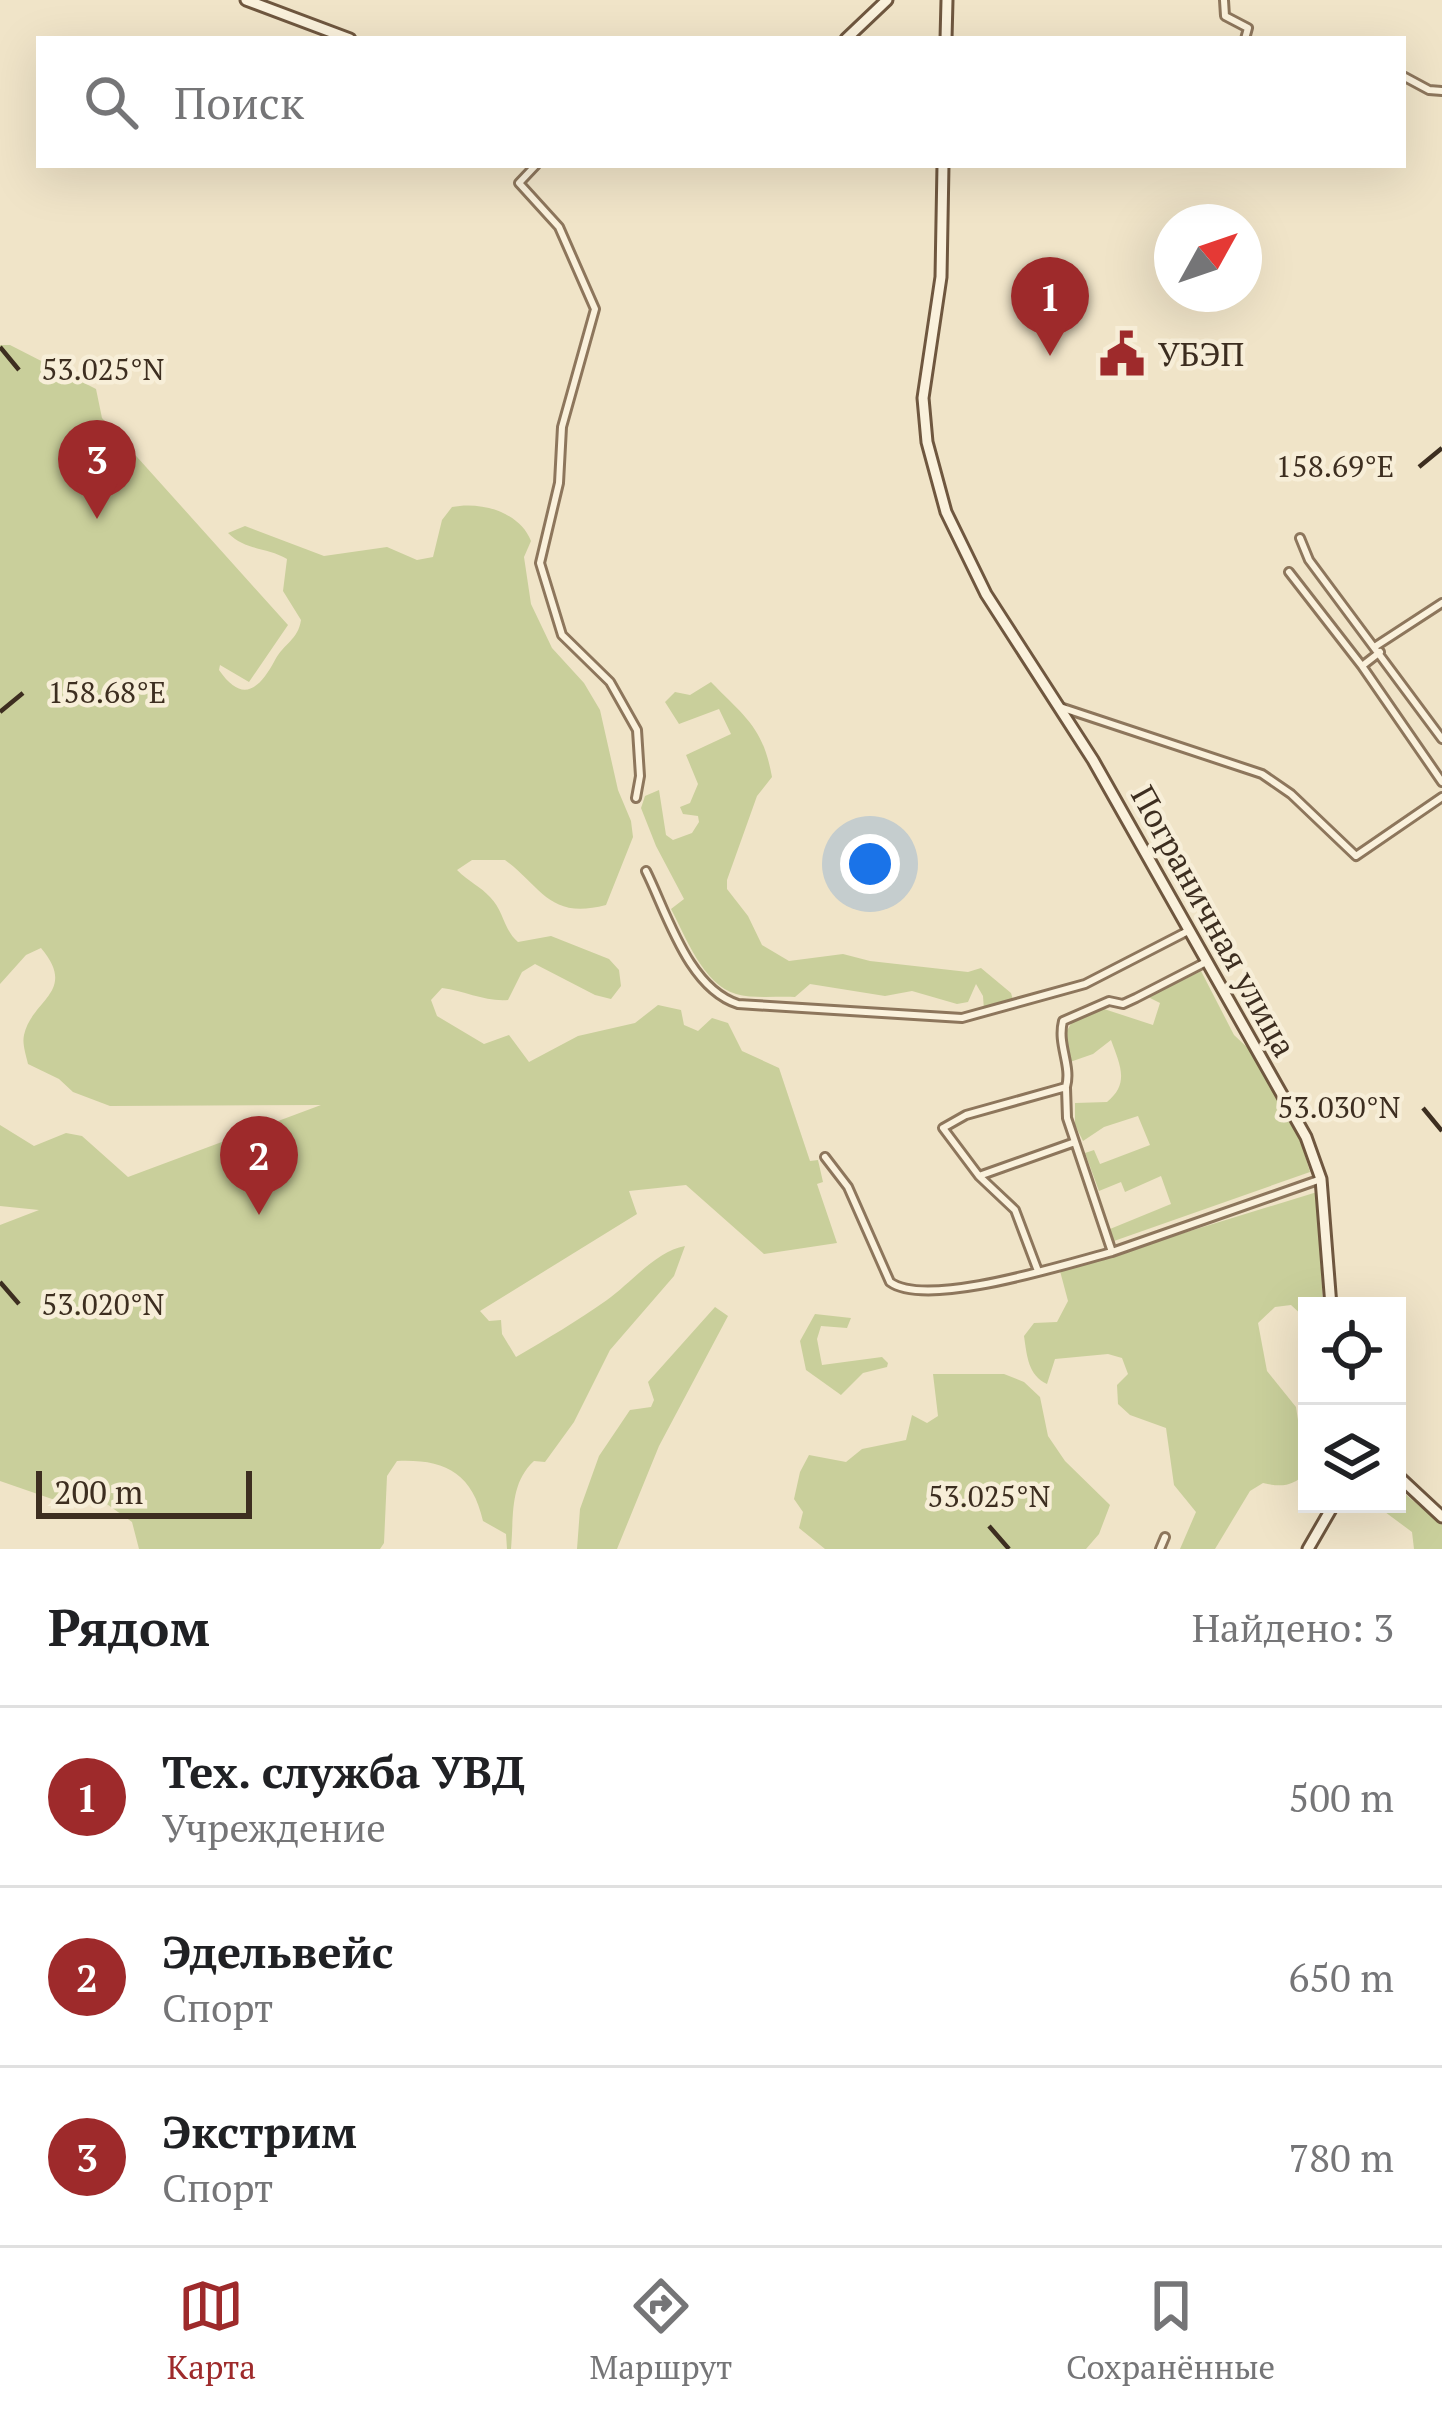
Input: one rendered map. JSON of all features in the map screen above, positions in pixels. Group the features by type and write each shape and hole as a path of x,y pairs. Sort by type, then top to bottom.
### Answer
{"street":[{"path":"246,0 342,36"},
{"path":"849,36 887,0"},
{"path":"946,36 947,0"},
{"path":"1224,0 1226,16 1247,28 1246,36"},
{"path":"1406,78 1442,92"},
{"path":"533,168 519,183 559,226 595,309 562,427 560,482 540,563 562,635 610,682 638,730 636,798"},
{"name":"Пограничная улица","path":"943,168 941,277 923,398 930,457 946,512 970,565 1060,707 1306,1137 1321,1178 1330,1297"},
{"path":"1300,538 1309,560 1442,740"},
{"path":"1288,572 1362,666 1442,782"},
{"path":"1362,666 1442,603"},
{"name":"Пограничная улица","path":"1060,707 1262,774 1291,794 1357,856 1442,797"},
{"path":"646,871 695,968 719,995 738,1004 962,1018 1085,984 1189,932"},
{"path":"1112,1252 1067,1118 1070,1072 1063,1055 1063,1021 1109,1001 1123,1004 1206,962"},
{"path":"1038,1271 1015,1210 979,1176 943,1128 966,1114 1066,1085"},
{"path":"979,1176 1075,1142"},
{"path":"825,1156 848,1187 890,1282 902,1290 959,1289 1112,1252 1321,1178"},
{"path":"1406,1483 1442,1517"},
{"path":"1308,1549 1329,1513"},
{"path":"1160,1549 1165,1538"}],"green space":[{"path":"0,345 10,345 96,389 102,418 288,625 249,682 220,665 228,681 243,690 263,678 301,620 283,591 287,559 228,533 245,526 324,556 387,547 417,560 433,557 442,520 452,507 487,507 518,523 531,541 524,557 531,604 552,648 584,683 600,710 633,837 606,905 571,908 559,904 505,860 472,860 457,870 495,902 518,942 551,936 609,959 619,970 621,986 611,999 595,995 535,964 522,972 508,1000 442,988 431,1000 437,1016 484,1044 509,1035 529,1062 578,1036 635,1023 658,1005 681,1010 684,1025 698,1031 712,1018 728,1023 742,1051 779,1068 810,1161 818,1160 823,1182 817,1184 837,1243 764,1254 686,1185 629,1191 637,1214 480,1311 489,1321 501,1320 502,1334 516,1357 607,1300 664,1254 685,1246 674,1276 610,1350 574,1422 545,1462 534,1461 520,1480 511,1549 507,1549 506,1534 483,1521 463,1480 429,1463 397,1461 387,1476 380,1549 139,1549 132,1522 104,1502 52,1499 0,1481 0,1225 39,1210 0,1206 0,1125 34,1146 66,1133 82,1136 128,1177 321,1105 110,1106 73,1092 59,1079 28,1064 24,1035 54,985 55,975 41,948 26,955 0,984"},
{"path":"711,682 758,734 772,777 757,796 727,880 727,889 762,945 789,961 843,954 968,972 981,968 1013,1000 984,1010 976,984 968,1002 957,1004 912,991 885,996 810,984 795,997 750,996 714,981 696,958 671,909 684,899 641,808 645,796 659,790 666,835 673,840 692,833 699,822 698,816 683,814 680,807 690,803 698,784 686,755 731,734 719,709 679,724 665,702 675,692 690,695"},
{"path":"1201,971 1234,1035 1250,1050 1300,1139 1310,1172 1114,1241 1110,1229 1171,1204 1161,1176 1125,1192 1121,1182 1099,1191 1085,1153 1094,1150 1100,1164 1150,1145 1138,1116 1104,1127 1083,1141 1075,1125 1075,1103 1107,1102 1119,1088 1120,1066 1111,1040 1093,1054 1070,1062 1064,1036 1073,1020 1101,1008 1153,1025 1160,1003 1148,997"},
{"path":"1317,1192 1323,1297 1298,1297 1298,1312 1291,1305 1275,1307 1258,1323 1267,1371 1296,1407 1298,1478 1281,1485 1263,1483 1250,1491 1215,1549 1180,1549 1196,1512 1174,1485 1166,1428 1130,1415 1118,1404 1117,1385 1128,1374 1122,1358 1108,1354 1055,1359 1047,1384 1032,1370 1024,1336 1034,1323 1057,1322 1068,1301 1060,1271"},
{"path":"715,1307 728,1316 659,1446 617,1549 577,1549 580,1509 599,1456 630,1410 651,1407 654,1400 648,1382"},
{"path":"815,1314 851,1318 847,1328 821,1326 817,1339 822,1365 882,1357 887,1367 863,1373 841,1395 806,1370 800,1341"},
{"path":"933,1374 1004,1374 1024,1382 1040,1397 1048,1436 1065,1461 1110,1505 1099,1534 1086,1549 825,1549 799,1528 803,1512 794,1499 809,1455 846,1462 862,1449 906,1440 912,1415 927,1423 938,1416"},
{"path":"1406,1495 1442,1525 1442,1549 1414,1549 1412,1532 1386,1513 1406,1513"}],"place":[{"name":"УБЭП","path":"1122,354"},
{"name":"Тех. служба УВД","path":"1050,356"},
{"name":"Экстрим","path":"97,519"},
{"name":"Эдельвейс","path":"259,1215"}]}
